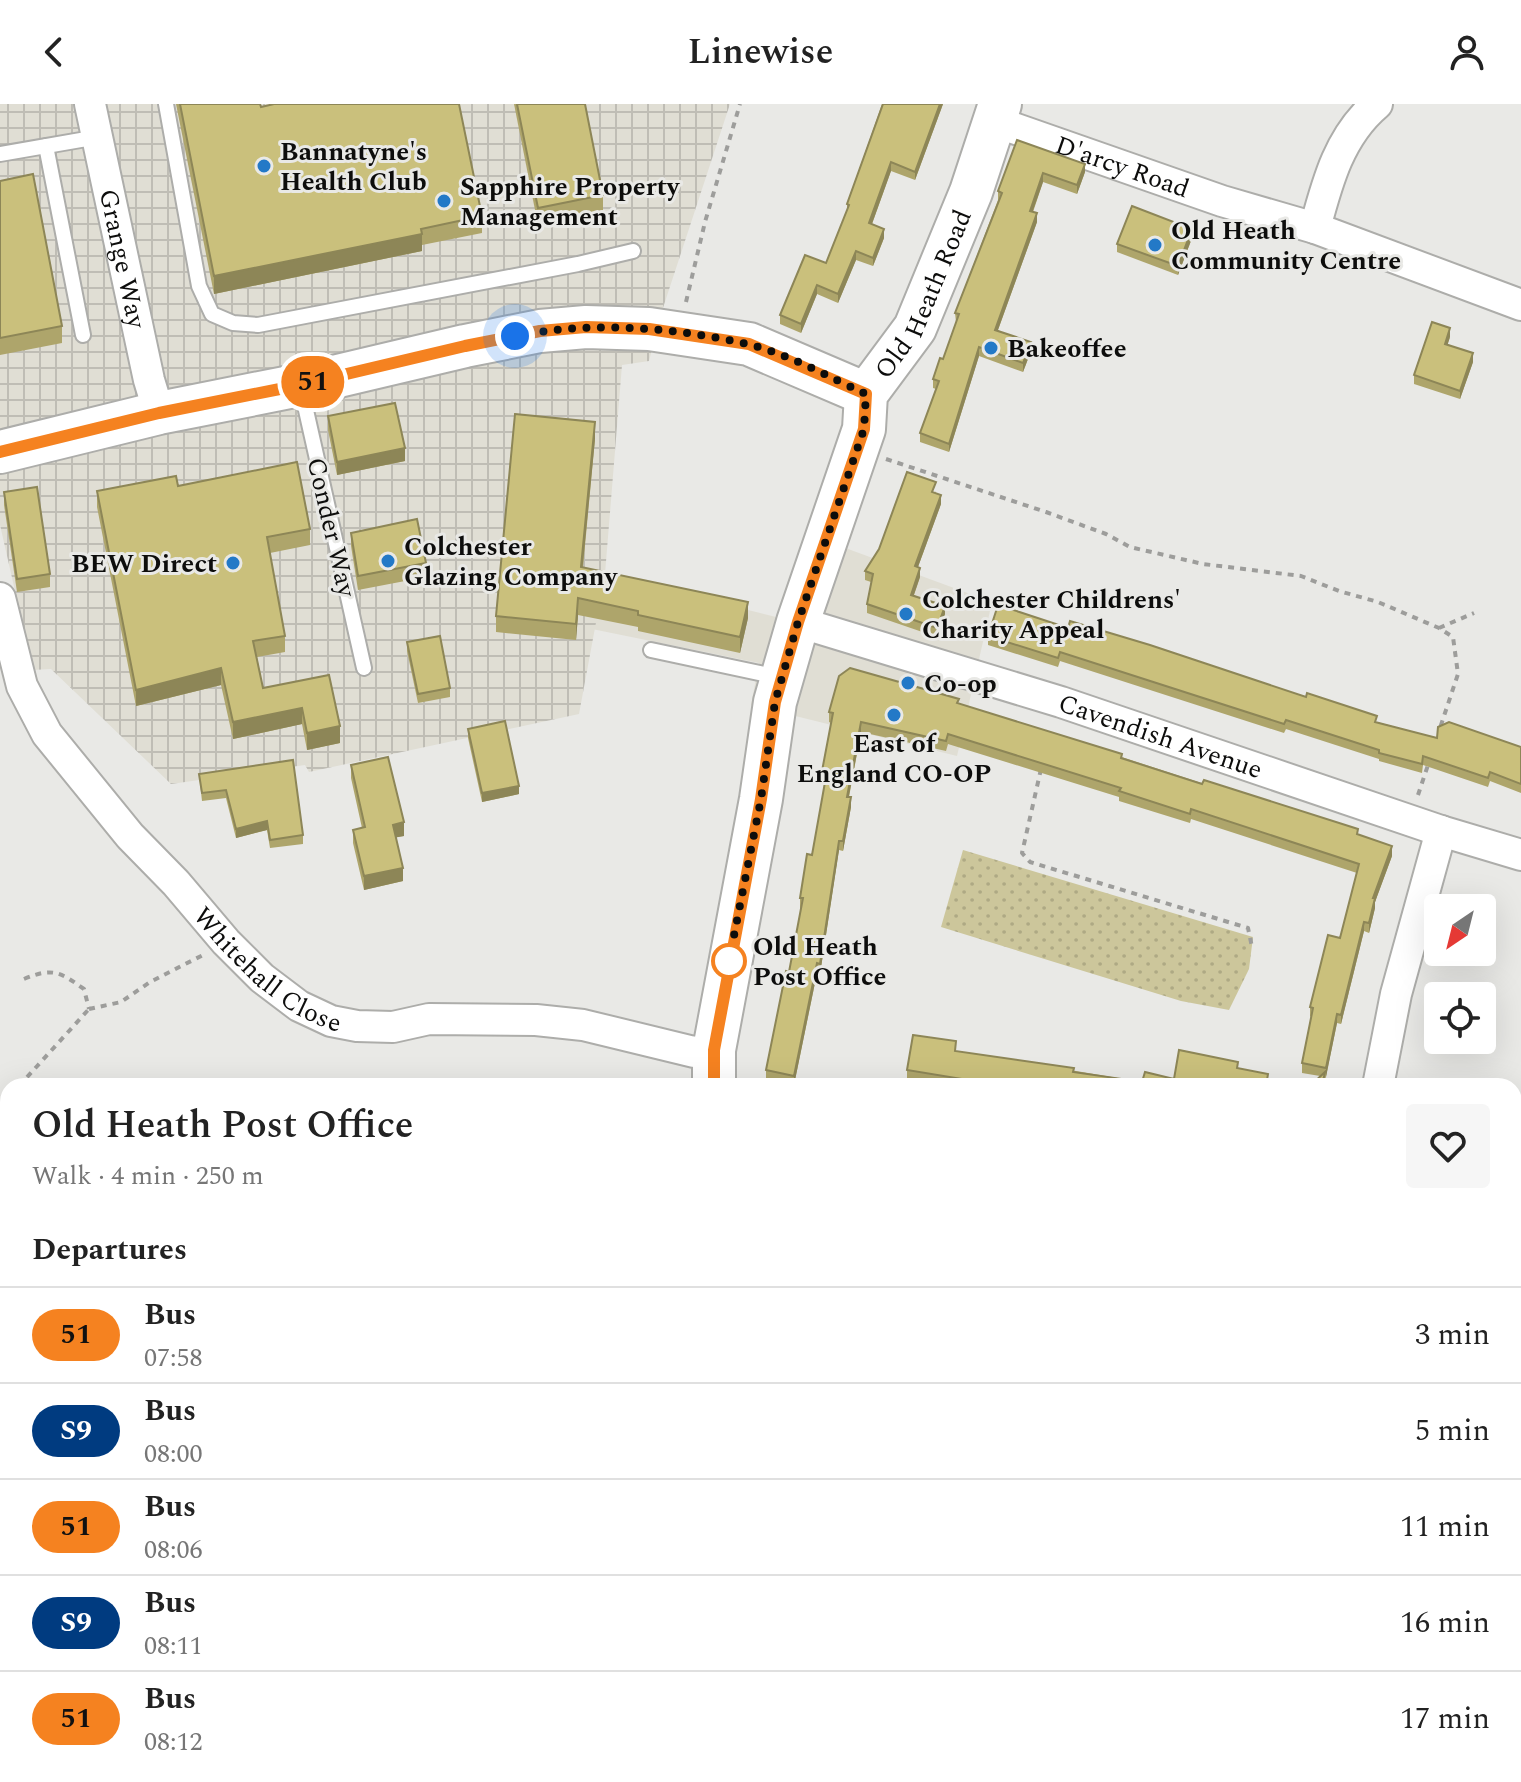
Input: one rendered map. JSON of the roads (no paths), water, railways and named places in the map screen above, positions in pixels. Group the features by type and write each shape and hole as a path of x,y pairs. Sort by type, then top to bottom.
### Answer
{"street":[{"name":"Grange Way","path":"90,104 149,380 159,413"},
{"path":"1315,228 1327,183 1346,140 1359,119 1377,104"},
{"name":"D'arcy Road","path":"998,113 1222,201 1315,228 1521,305"},
{"name":"Old Heath Road","path":"714,1068 775,702 798,622 864,429 866,394 915,328 998,113"},
{"path":"0,452 159,413 540,331 586,327 649,329 749,344 866,394"},
{"name":"Whitehall Close","path":"0,598 22,686 47,734 130,836 176,883 226,942 262,978 299,1006 331,1021 357,1026 393,1027 429,1019 536,1020 583,1025 694,1052 714,1068"},
{"name":"Cavendish Avenue","path":"798,622 1061,702 1441,831 1521,855"},
{"path":"1380,1078 1396,994 1441,831"}],"lane":[{"path":"166,104 199,286 212,314 233,323 258,325 320,314 633,251"},
{"path":"0,154 98,137"},
{"path":"46,146 83,335"},
{"name":"Conder Way","path":"300,385 364,668"},
{"path":"651,650 782,678"}],"place":[{"name":"Bannatyne's Health Club","path":"264,166"},
{"name":"Sapphire Property Management","path":"444,201"},
{"name":"Old Heath Community Centre","path":"1155,245"},
{"name":"Bakeoffee","path":"991,348"},
{"name":"Colchester Glazing Company","path":"388,561"},
{"name":"BEW Direct","path":"233,563"},
{"name":"Colchester Childrens' Charity Appeal","path":"906,614"},
{"name":"Co-op","path":"908,683"},
{"name":"East of England CO-OP","path":"894,715"},
{"name":"Old Heath Post Office","path":"729,961"}]}
